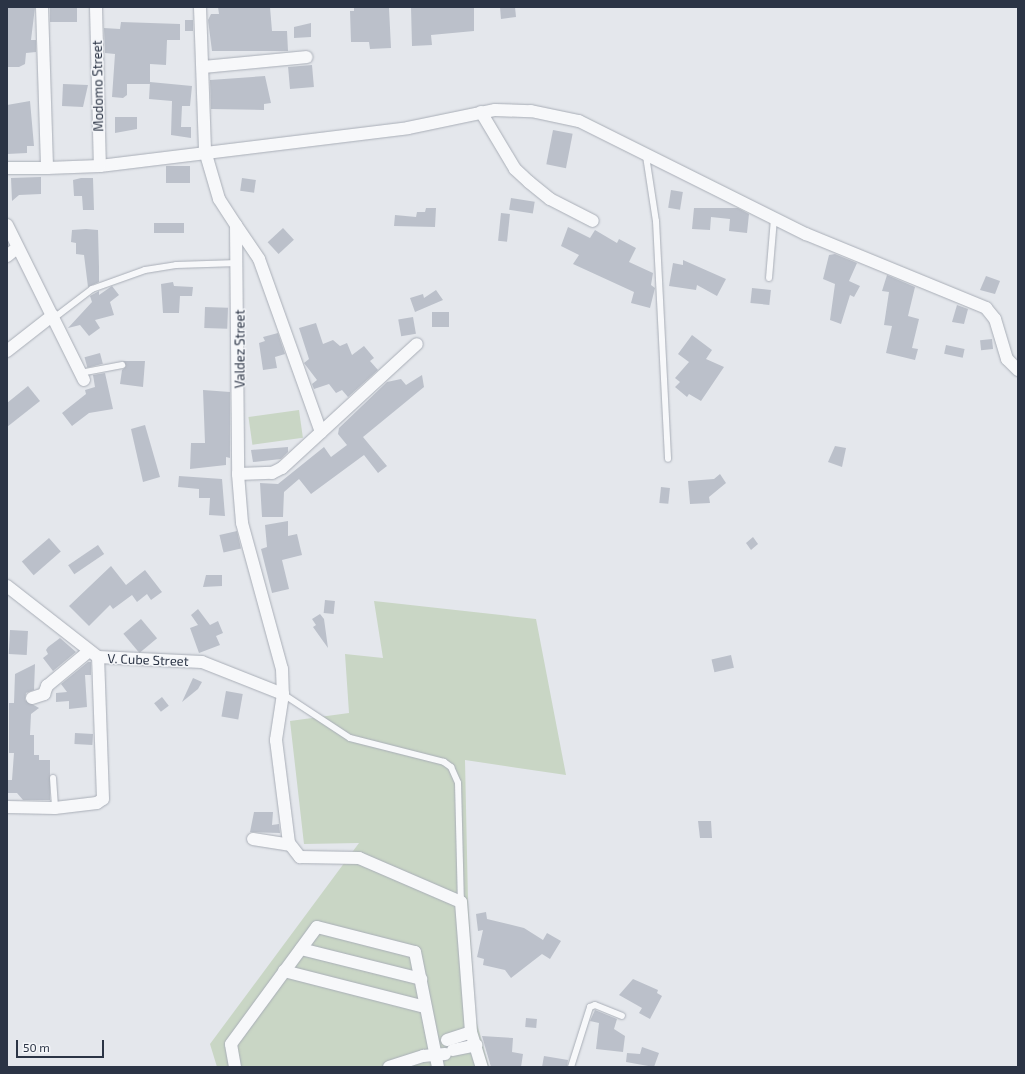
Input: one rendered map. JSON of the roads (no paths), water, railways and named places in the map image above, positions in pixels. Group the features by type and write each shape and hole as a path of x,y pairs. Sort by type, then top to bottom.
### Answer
{"street":[{"path":"42,7 47,168"},
{"name":"Modomo Street","path":"96,7 100,166"},
{"path":"200,7 204,67 205,151 219,200 259,259 321,432"},
{"path":"204,67 307,58"},
{"path":"7,168 100,166 205,151 408,128 481,112 513,109 579,121 774,219 986,308 995,319 1007,360 1018,370"},
{"path":"481,112 516,169 528,182 550,199 593,221"},
{"name":"Valdez Street","path":"236,224 239,263 238,474 242,523 278,647 283,694 276,740 290,845"},
{"path":"7,225 17,248 54,316 82,376"},
{"path":"7,256 17,248"},
{"path":"7,351 54,316"},
{"path":"238,474 272,473 321,432 418,344"},
{"name":"V. Cube Street","path":"7,586 93,655 202,662 283,694"},
{"path":"32,698 44,694 47,686 93,655"},
{"path":"7,807 55,808 97,803 103,799 93,655"},
{"path":"254,839 290,845 300,857 359,858 461,902 471,1032 482,1067"},
{"path":"235,1067 231,1044 317,927 412,951 421,979 425,1007 439,1051"},
{"path":"301,949 421,979"},
{"path":"284,971 425,1007"},
{"path":"439,1051 471,1032"},
{"path":"389,1067 439,1051 476,1045"}],"lane":[{"path":"646,156 656,221 668,459"},
{"path":"769,278 774,219"},
{"path":"54,316 92,289 145,270 176,265 239,263"},
{"path":"82,376 122,365"},
{"path":"283,694 350,738 444,762 451,767 458,783 461,902"},
{"path":"53,778 55,808"},
{"path":"571,1067 590,1007 595,1005 622,1016"}]}
